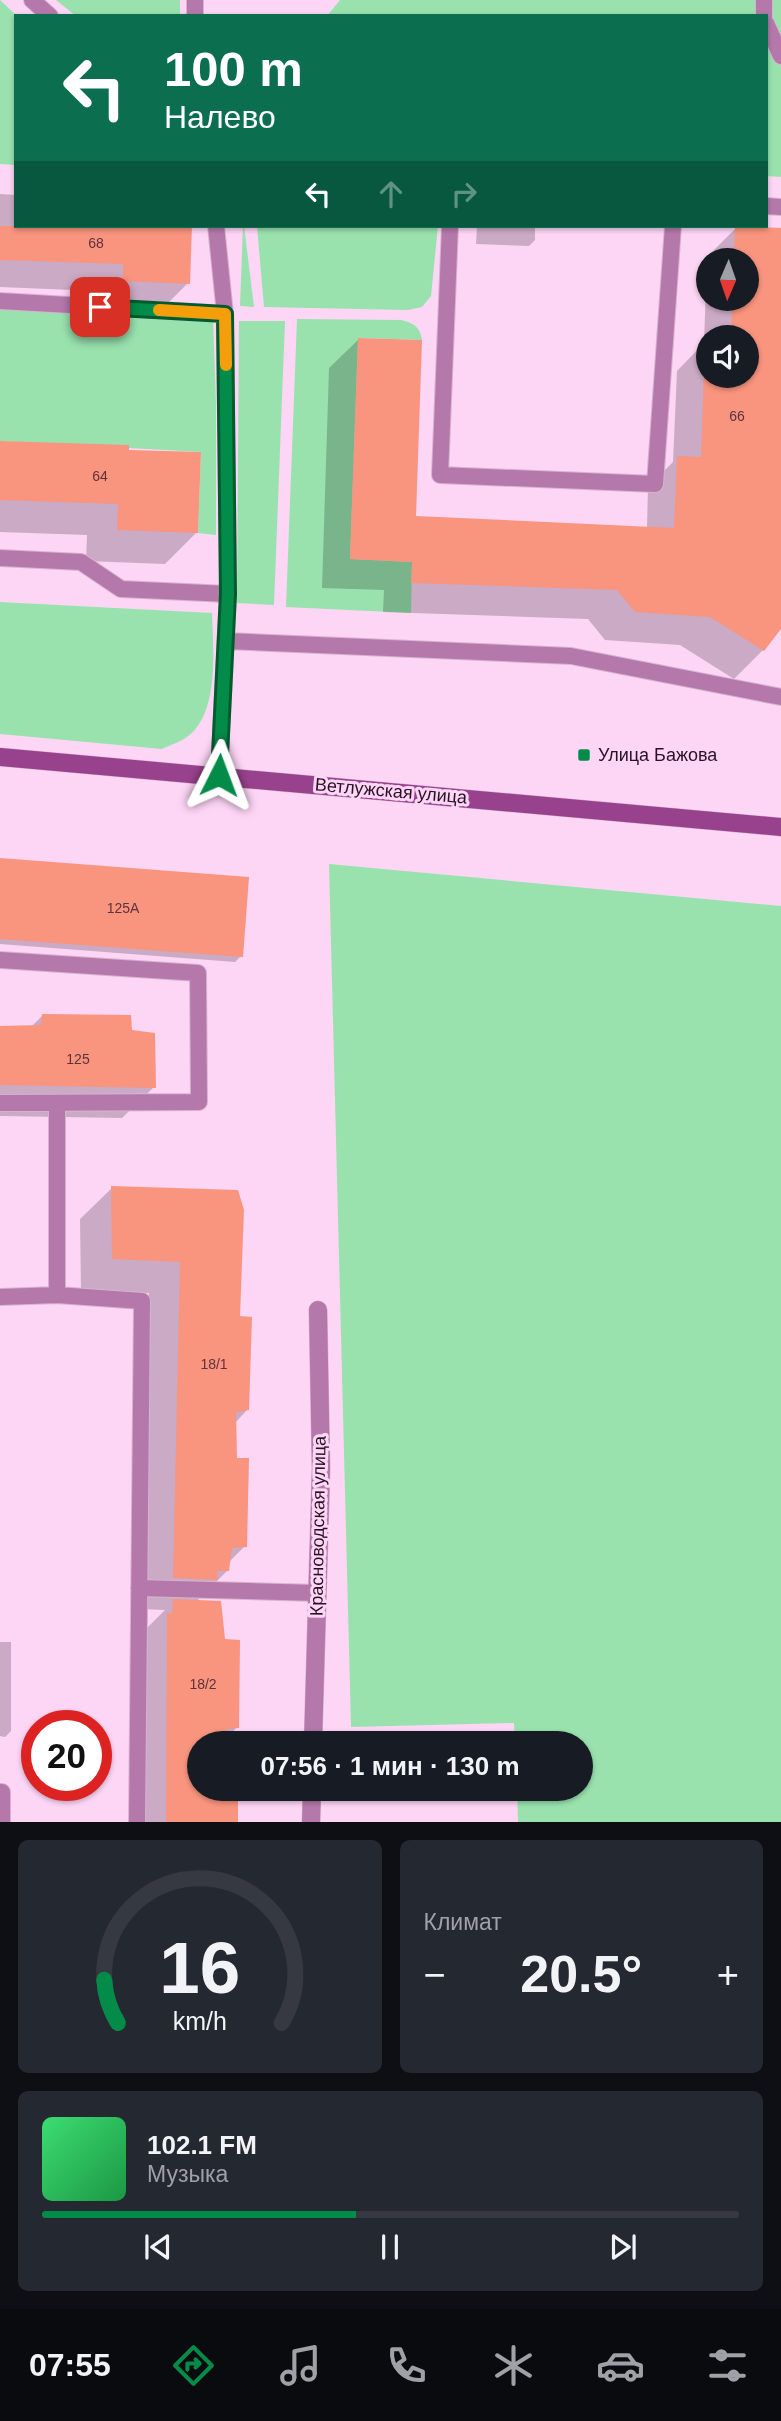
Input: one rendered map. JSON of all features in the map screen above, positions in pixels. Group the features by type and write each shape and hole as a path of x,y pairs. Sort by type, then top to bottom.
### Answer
{"main road":[{"name":"Ветлужская улица","path":"0,757 781,827"}],"street":[{"name":"Красноводская улица","path":"313,1731 321,1469 318,1310"},
{"path":"311,1822 312,1801"}],"lane":[{"path":"32,0 48,14"},
{"path":"768,27 781,56"},
{"path":"216,228 225,314 228,594 219,775"},
{"path":"450,228 440,475 655,484 673,228"},
{"path":"0,300 225,314"},
{"path":"0,558 81,562 121,589 228,594"},
{"path":"227,641 571,656 781,697"},
{"path":"0,960 198,973 199,1102 0,1102"},
{"path":"57,1103 57,1295"},
{"path":"0,1297 57,1295 142,1301 137,1822"},
{"path":"139,1588 317,1593"},
{"path":"0,1792 2,1822"}],"green space":[{"path":"0,0 15,14 14,165 0,164"},
{"path":"56,0 180,0 180,14 74,14"},
{"path":"340,0 781,0 781,177 768,176 768,14 329,14"},
{"path":"243,228 244,228 254,307 240,306"},
{"path":"257,228 438,228 431,296 422,307 408,310 264,307"},
{"path":"0,306 213,319 216,535 198,533 201,452 0,441"},
{"path":"297,319 401,320 413,324 420,332 422,340 358,338 350,559 412,562 411,613 286,607"},
{"path":"239,321 285,321 274,605 237,603"},
{"path":"0,602 212,613 213,662 210,697 198,726 184,739 162,749 0,734"},
{"path":"329,864 781,906 781,1822 518,1822 517,1801 593,1801 593,1731 514,1731 514,1723 351,1727"}],"building":[{"path":"0,226 192,228 190,284 123,281 123,264 0,260"},
{"path":"735,228 781,228 781,629 764,651 710,617 635,612 617,590 411,583 412,562 350,559 358,338 422,340 416,516 674,528 677,456 701,457 703,388 759,388 759,325 731,325 732,312 760,312 760,248 734,248"},
{"path":"0,441 129,445 129,450 201,452 198,533 117,530 118,504 0,500"},
{"path":"0,858 249,877 243,957 0,939"},
{"path":"42,1014 131,1015 132,1030 155,1033 156,1088 0,1085 0,1026 41,1025"},
{"path":"111,1186 238,1190 244,1210 240,1316 252,1317 249,1410 236,1412 237,1458 249,1458 247,1547 232,1548 229,1571 217,1571 218,1580 173,1578 180,1262 112,1259"},
{"path":"173,1599 221,1601 225,1639 240,1640 239,1728 227,1731 187,1731 187,1801 238,1801 238,1822 166,1822 167,1613 172,1614"}],"slow traffic":[{"path":"159,310 225,314 226,365"}],"place":[{"name":"Улица Бажова","path":"584,755"}],"route":[{"path":"100,307 225,314 228,594 219,775"}]}
